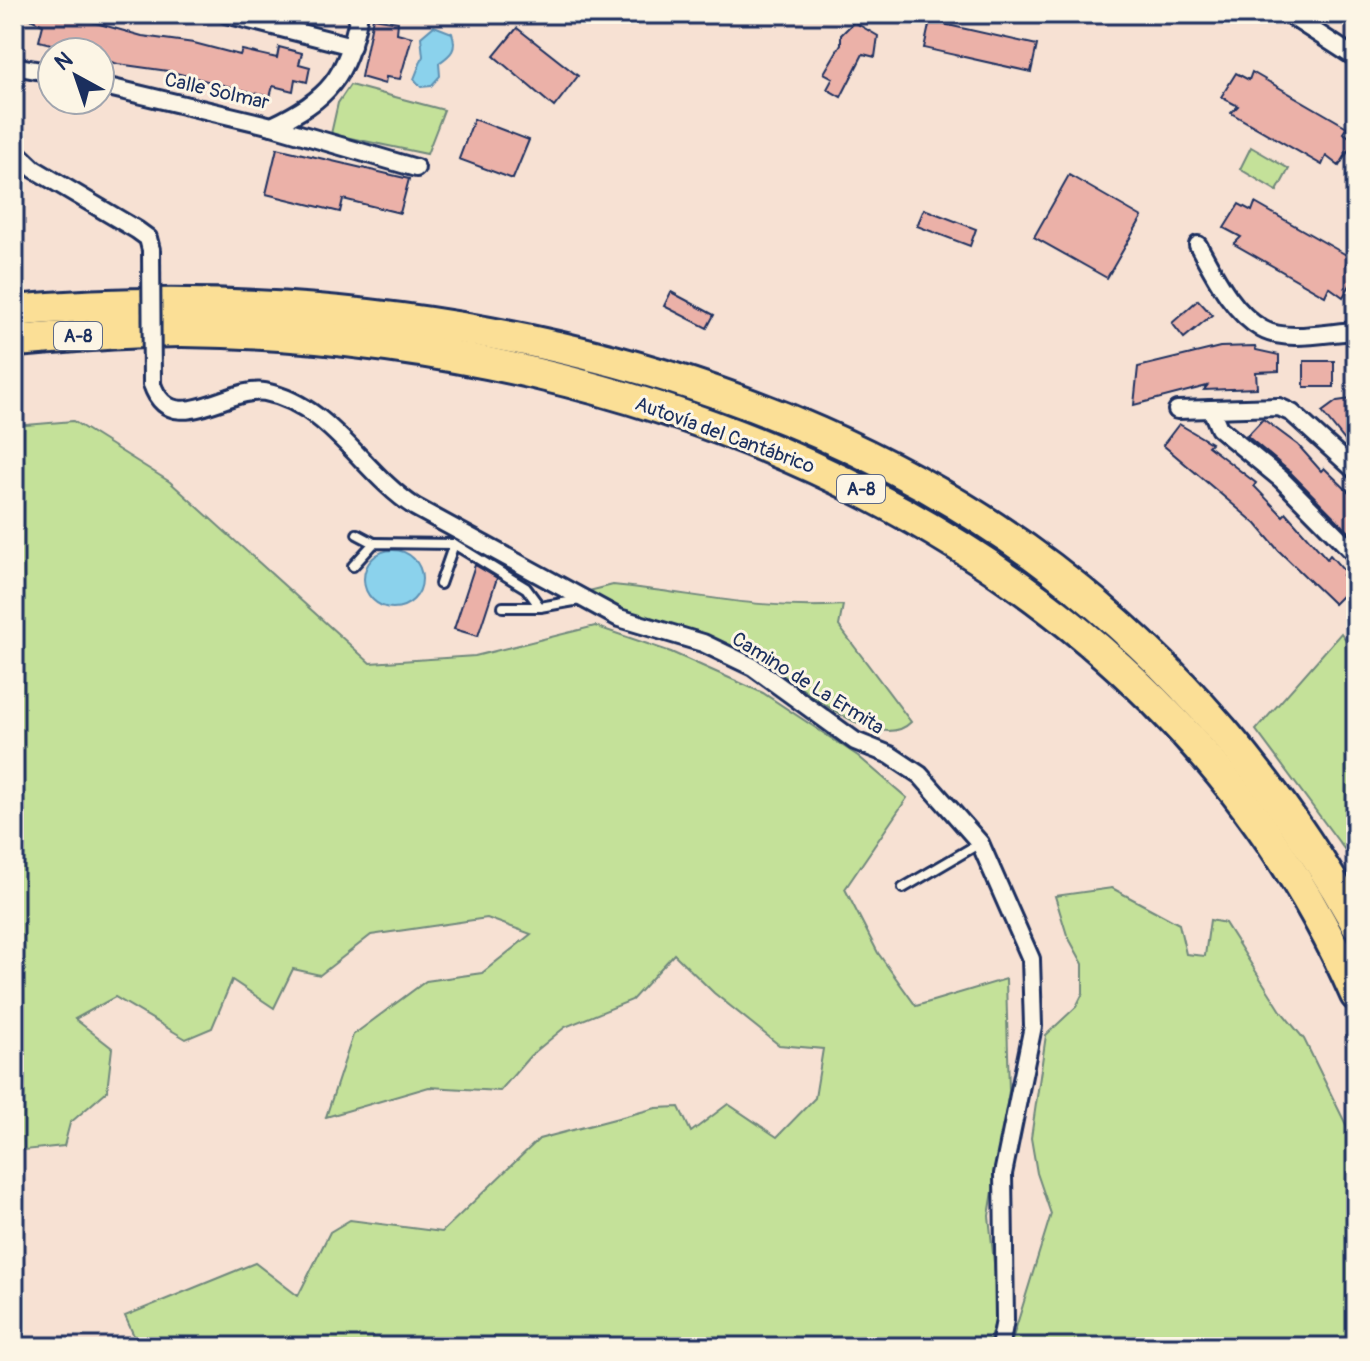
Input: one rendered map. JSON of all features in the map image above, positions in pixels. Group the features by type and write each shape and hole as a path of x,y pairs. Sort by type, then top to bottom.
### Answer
{"highway":[{"name":"Autovía del Cantábrico","path":"14,311 106,302 184,302 408,318 511,337 613,363 728,397 838,442 942,497 1005,537 1048,566 1136,641 1233,741 1301,831 1356,923"},
{"name":"Autovía del Cantábrico","path":"14,341 183,331 291,337 433,353 535,374 636,401 739,436 840,478 936,530 1034,595 1118,665 1207,758 1280,853 1341,961 1356,995"}],"street":[{"path":"226,14 352,46"},
{"name":"Calle Solmar","path":"116,89 272,126 322,98 352,46 359,14"},
{"path":"1288,14 1356,58"},
{"path":"14,66 36,70"},
{"path":"272,126 416,168"},
{"name":"Camino de La Ermita","path":"14,150 34,169 148,238 151,250 152,384 156,397 173,409 204,408 248,390 267,392 302,406 342,437 393,492 580,600 619,618 703,643 753,667 855,741 890,755 920,775 980,843 1031,959 1033,1026 1003,1174 1005,1320 1000,1347"},
{"path":"1198,245 1216,279 1238,308 1264,331 1292,335 1356,331"},
{"path":"1177,410 1279,407 1292,413 1356,471"},
{"path":"1211,409 1219,428 1281,479 1356,555"}],"lane":[{"path":"357,534 374,543 454,544 526,588 540,607"},
{"path":"353,566 374,543"},
{"path":"440,584 454,544"},
{"path":"503,607 540,607 580,600"},
{"path":"903,888 980,843"}],"green space":[{"path":"350,85 444,110 427,154 331,134 338,103"},
{"path":"1251,147 1289,169 1277,191 1240,169"},
{"path":"73,421 170,482 370,663 475,656 595,626 671,652 763,693 858,756 907,798 845,889 878,953 916,1006 1006,979 1009,1091 989,1216 999,1310 987,1347 139,1347 125,1316 255,1263 298,1296 330,1232 350,1220 442,1232 539,1139 656,1108 679,1107 691,1132 728,1104 777,1137 815,1098 823,1049 779,1045 714,993 674,954 632,1000 565,1027 530,1056 500,1091 429,1087 326,1117 353,1035 426,981 482,973 531,934 487,918 371,935 320,975 293,969 274,1008 232,980 212,1028 186,1039 115,997 75,1019 112,1048 107,1091 70,1123 64,1146 14,1151 14,422 26,425"},
{"path":"613,585 783,606 843,605 839,626 911,722 897,730 861,725 821,703 751,656 630,615 585,592"},
{"path":"1341,633 1356,654 1356,865 1256,730"},
{"path":"1112,888 1179,924 1186,954 1205,956 1210,920 1225,923 1281,1011 1304,1039 1356,1145 1356,1347 1010,1347 1051,1214 1037,1173 1031,1138 1046,1035 1076,1007 1083,993 1083,964 1067,935 1055,896"}],"water":[{"path":"434,26 452,33 453,48 439,63 440,76 431,86 421,87 414,79 423,56 421,37"},
{"path":"393,550 413,559 422,579 413,599 393,608 373,599 364,579 373,559"}],"building":[{"path":"20,14 64,14 142,36 194,43 240,55 242,50 277,58 279,47 302,53 299,64 310,67 307,82 295,79 293,91 273,86 270,97 168,71 116,63 116,36 40,36 43,25"},
{"path":"373,18 398,22 397,33 412,37 400,79 386,77 385,84 361,77"},
{"path":"930,21 1037,45 1031,72 924,48"},
{"path":"854,22 878,36 875,57 863,54 841,97 827,89 833,78 824,73 841,44 841,35"},
{"path":"517,28 578,76 554,107 494,56"},
{"path":"1252,72 1347,127 1343,133 1355,140 1339,166 1326,156 1322,165 1231,113 1238,106 1221,97 1236,73 1249,80"},
{"path":"474,119 529,140 513,179 459,159"},
{"path":"277,148 409,179 400,213 343,199 340,212 266,194"},
{"path":"1069,175 1142,217 1107,278 1034,237"},
{"path":"1255,203 1350,257 1346,264 1356,269 1356,275 1343,297 1329,287 1325,296 1234,244 1241,237 1224,228 1239,204 1252,211"},
{"path":"924,209 976,229 970,246 917,226"},
{"path":"671,292 714,315 707,328 664,306"},
{"path":"1198,300 1212,315 1184,338 1172,323"},
{"path":"1255,346 1256,350 1279,355 1279,371 1256,372 1257,388 1204,390 1207,386 1134,405 1138,367 1220,347"},
{"path":"1304,361 1334,361 1334,387 1304,387"},
{"path":"1351,399 1356,402 1356,433 1346,442 1322,412 1337,401"},
{"path":"1263,419 1298,445 1321,471 1324,468 1356,499 1356,539 1289,471 1247,436"},
{"path":"1179,424 1211,443 1208,446 1256,483 1254,486 1283,516 1286,513 1327,559 1330,555 1345,572 1343,575 1353,585 1334,604 1256,524 1163,445"},
{"path":"475,565 497,578 478,636 454,629"}]}
